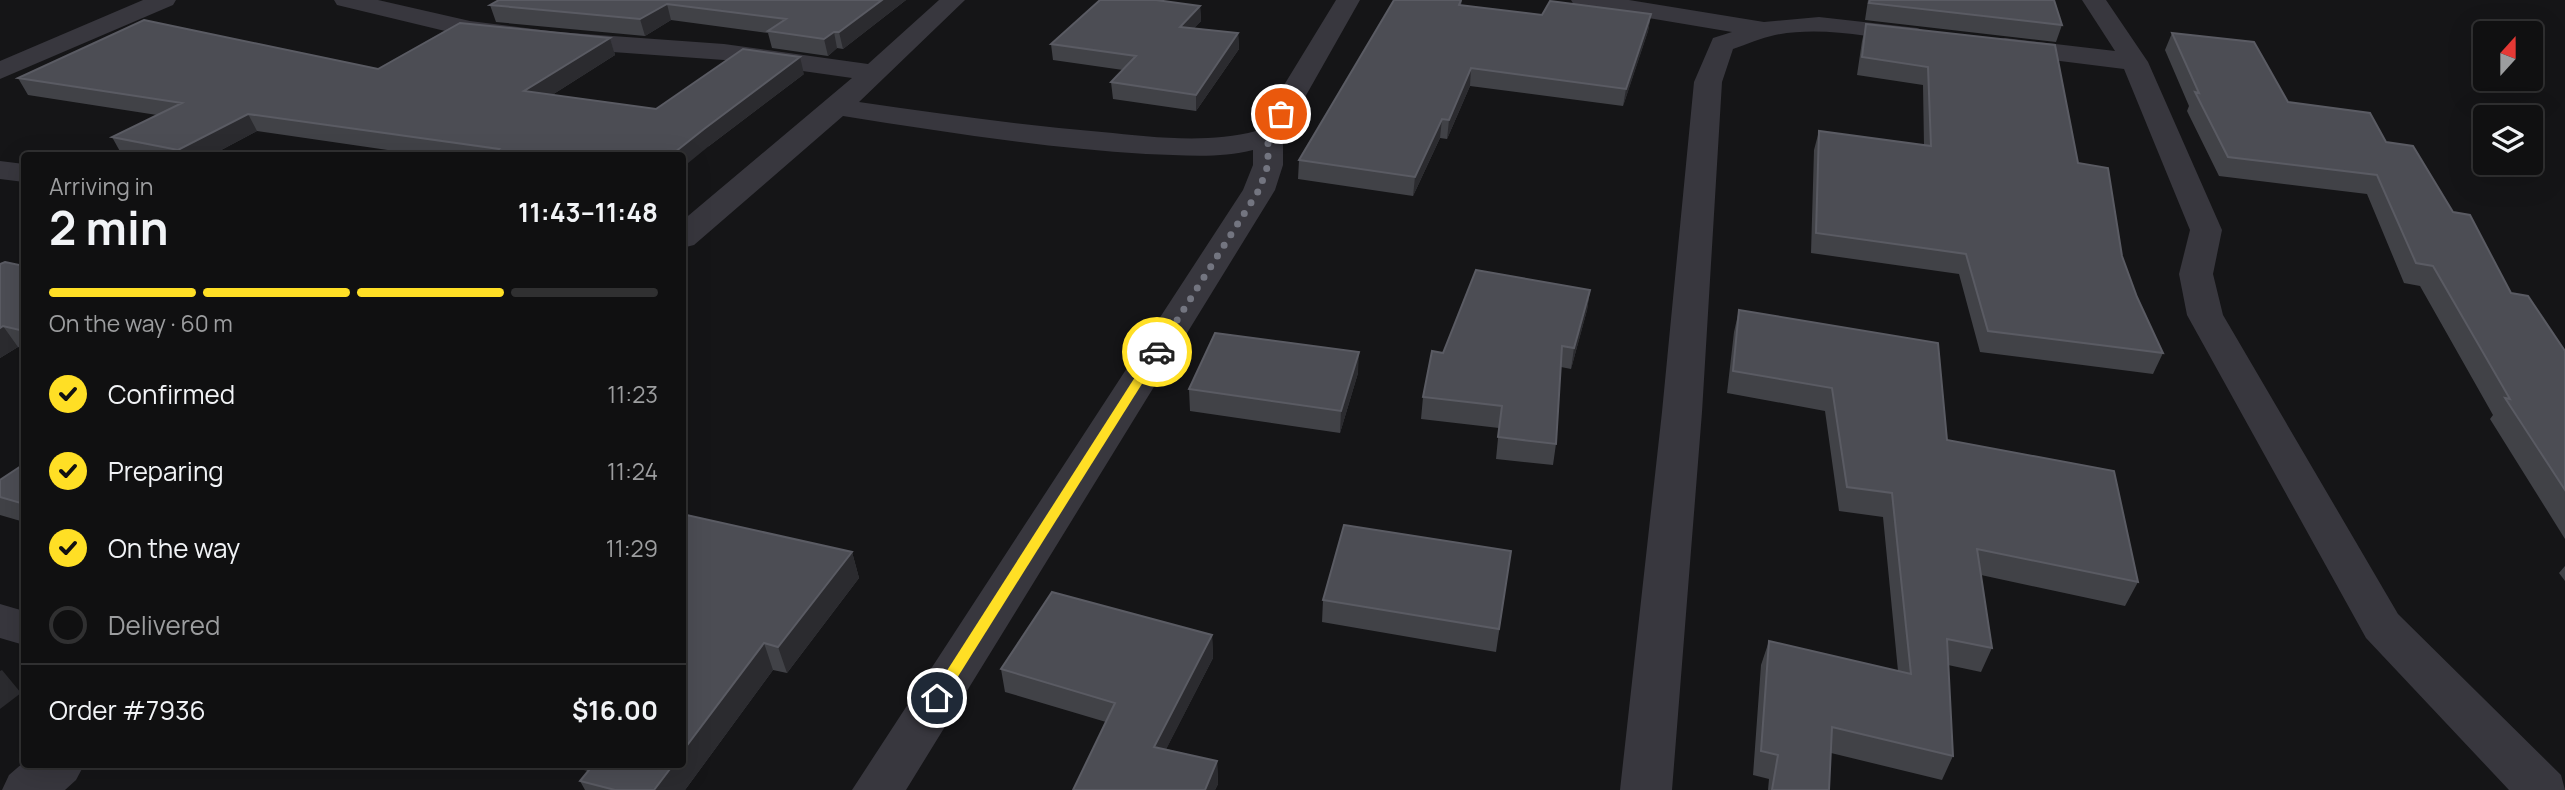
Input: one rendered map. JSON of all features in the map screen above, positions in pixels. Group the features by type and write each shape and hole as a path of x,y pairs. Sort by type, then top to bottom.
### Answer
{"street":[{"path":"0,71 164,0"},
{"path":"346,0 470,29 557,40 723,52 874,73"},
{"path":"686,234 837,107 953,0"},
{"path":"878,790 1259,190 1268,165 1268,136 1348,0"},
{"path":"1583,0 1765,30"},
{"path":"2094,0 2135,62 2206,230 2196,274 2205,315 2382,626 2542,790"},
{"path":"1646,790 1683,398 1708,82 1722,44 1787,26 1816,26 1942,38"},
{"path":"1984,44 2135,62"},
{"path":"837,107 955,124 1119,142 1195,147 1242,146 1268,136"},
{"path":"0,170 21,173"},
{"path":"0,621 21,627"},
{"path":"28,790 54,768"}],"building":[{"path":"499,0 882,0 839,32 834,32 824,39 768,31 786,19 667,4 640,19 490,5"},
{"path":"1100,0 1156,0 1200,6 1180,27 1238,33 1196,95 1111,82 1136,56 1051,44"},
{"path":"1394,0 1461,0 1459,5 1542,15 1550,1 1651,14 1626,89 1471,68 1449,120 1442,119 1415,177 1299,160"},
{"path":"1870,0 2054,0 2062,25 1869,3"},
{"path":"144,20 378,69 460,23 610,38 524,91 656,109 743,49 800,57 675,152 495,152 499,149 248,114 178,150 112,137 182,103 18,78"},
{"path":"1866,24 2055,45 2078,163 2108,168 2122,256 2137,297 2163,353 1988,331 1966,254 1816,233 1819,131 1931,146 1928,67 1862,57"},
{"path":"2172,33 2254,42 2288,102 2370,113 2386,142 2413,146 2453,212 2470,215 2511,293 2528,296 2565,351 2565,490 2505,398 2510,399 2433,266 2416,263 2377,175 2228,157 2195,92 2199,93"},
{"path":"5,262 21,265 21,330 3,326 0,328 0,264"},
{"path":"1476,270 1590,290 1574,348 1562,346 1556,444 1498,437 1502,406 1423,397 1432,351 1443,353"},
{"path":"1739,310 1938,343 1947,440 2114,471 2138,582 1977,549 1992,648 1947,639 1953,756 1832,727 1829,790 1772,790 1778,755 1761,751 1769,641 1911,674 1892,493 1847,487 1832,388 1733,371"},
{"path":"1215,333 1359,352 1341,411 1189,389"},
{"path":"21,466 21,503 0,497 0,480"},
{"path":"686,515 852,552 778,647 764,643 686,747"},
{"path":"1344,525 1511,551 1499,629 1323,600"},
{"path":"1052,592 1212,635 1154,747 1217,761 1205,790 1073,790 1115,703 1001,669"},
{"path":"591,768 671,768 654,790 615,790 580,781"}],"way so far":[{"path":"1157,352 1259,190 1268,165 1268,136 1281,114"}],"route":[{"path":"937,698 1157,352"}]}
